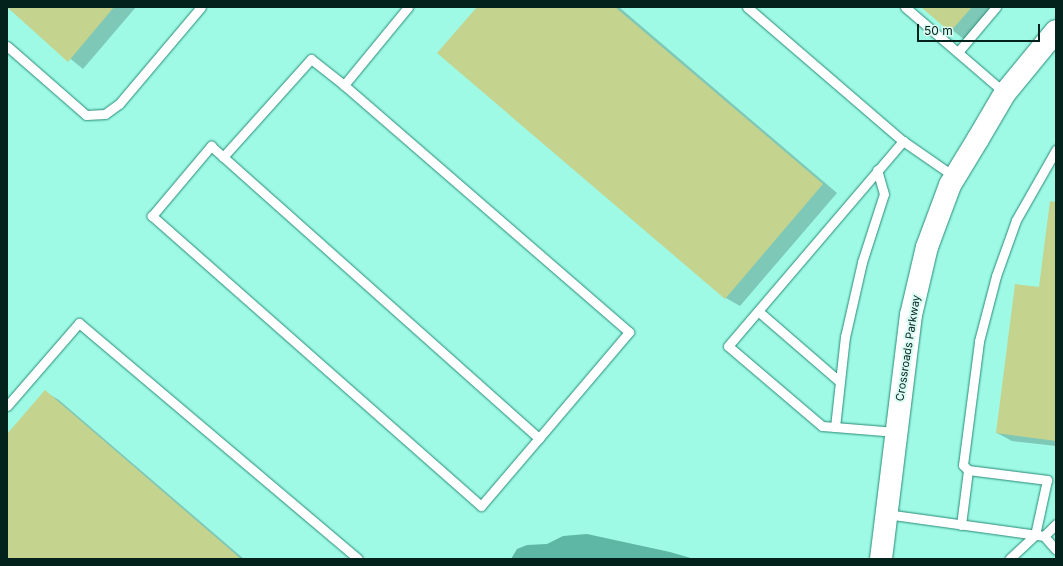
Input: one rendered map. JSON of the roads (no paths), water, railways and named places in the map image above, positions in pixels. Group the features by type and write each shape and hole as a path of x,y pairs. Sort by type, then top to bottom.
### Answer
{"street":[{"name":"Crossroads Parkway","path":"881,559 911,315 927,247 955,177 1005,93 1056,32"}],"lane":[{"path":"7,46 86,115 105,114 119,104 201,7"},
{"path":"344,85 408,7"},
{"path":"747,7 903,141 955,177"},
{"path":"905,7 1005,93"},
{"path":"958,52 996,7"},
{"path":"223,157 311,59 344,85 629,332 539,438 481,506 152,216 211,146 223,157 539,438"},
{"path":"896,432 822,426 728,346 903,141"},
{"path":"1039,535 1047,480 968,470 963,466 979,341 996,276 1016,220 1056,150"},
{"path":"835,427 845,337 862,262 884,194 877,170"},
{"path":"758,311 840,382"},
{"path":"7,406 79,323 358,559"},
{"path":"961,525 968,470"},
{"path":"886,514 1039,535 1056,550"},
{"path":"1009,559 1039,535 1056,524"}],"water":[{"path":"587,534 670,552 694,559 511,559 517,549 527,545 547,544 563,536"}]}
